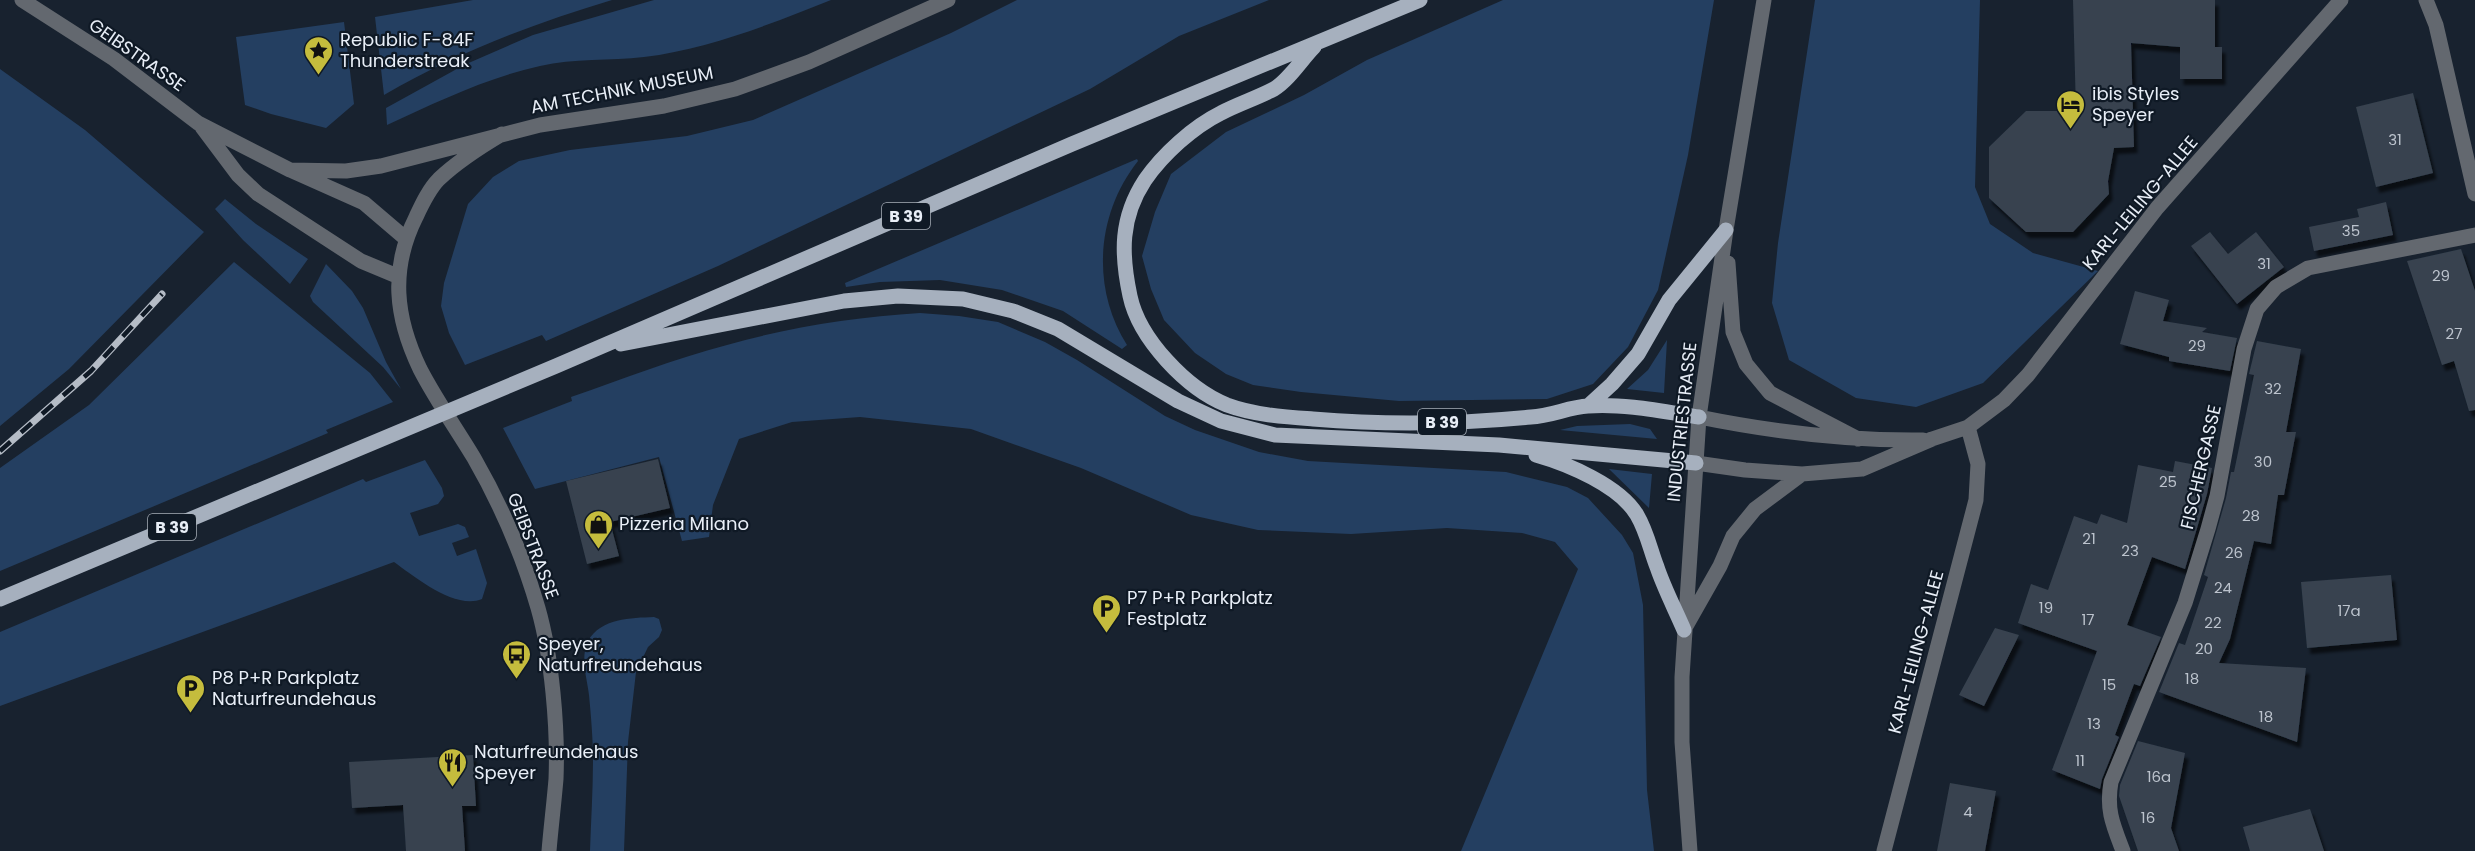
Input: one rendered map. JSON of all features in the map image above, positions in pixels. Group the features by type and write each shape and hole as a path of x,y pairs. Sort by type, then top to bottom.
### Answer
{"main road":[{"name":"B 39","path":"0,599 556,366 1072,144 1420,0"},
{"name":"B 39","path":"1318,43 1276,88 1219,114 1185,138 1145,180 1134,201 1122,254 1125,276 1133,310 1166,361 1191,382 1226,404 1282,417 1392,423 1464,421 1534,417 1588,406 1700,417"},
{"path":"1588,406 1612,384 1638,354 1669,300 1726,230"},
{"path":"592,350 844,301 898,296 963,299 1013,311 1058,329 1178,401 1221,420 1275,435 1499,445 1696,463"},
{"path":"1499,445 1557,461 1592,477 1624,499 1637,514 1649,540 1656,567 1684,630"}],"street":[{"name":"GEIBSTRASSE","path":"22,0 114,59 198,123 290,171 364,202 405,238 397,276 397,295 404,327 419,367 475,459 507,523 538,610 551,681 556,732 556,778 549,851"},
{"name":"AM TECHNIK MUSEUM","path":"290,171 346,171 381,166 540,125 664,106 735,88 809,62 948,0"},
{"name":"INDUSTRIESTRASSE","path":"1690,851 1682,742 1684,630 1700,417 1726,230 1764,0"},
{"name":"KARL-LEILING-ALLEE","path":"1696,463 1745,470 1802,474 1862,469 1932,439 1968,427 2004,400 2028,375 2157,208 2341,0"},
{"path":"2426,0 2436,26 2475,194"},
{"name":"GEIBSTRASSE","path":"198,123 238,175 258,194 361,261 397,276"},
{"name":"AM TECHNIK MUSEUM","path":"405,238 425,198 438,180 459,162 502,134"},
{"path":"1726,230 1732,332 1746,364 1770,393 1858,439"},
{"name":"FISCHERGASSE","path":"2123,851 2110,817 2107,800 2110,782 2185,603 2208,529 2217,496 2244,349 2257,309 2276,287 2307,268 2475,235"},
{"name":"KARL-LEILING-ALLEE","path":"1700,417 1756,428 1858,439 1932,439"},
{"name":"KARL-LEILING-ALLEE","path":"1884,851 1976,500 1978,464 1968,427"},
{"path":"1684,630 1720,566 1733,536 1755,509 1802,474"}],"shaded area":[{"path":"473,0 612,0 495,41 439,66 384,95 375,17"},
{"path":"654,0 831,0 762,26 692,48 644,57 553,63 520,71 462,91 387,125 386,108 464,65 533,35"},
{"path":"1017,0 1269,0 1179,36 1090,89 718,266 546,341 542,335 465,365 449,333 441,306 444,283 468,204 493,177 519,161 570,150 687,136 753,120 951,33"},
{"path":"1503,0 1714,0 1688,155 1658,290 1628,347 1593,384 1547,399 1399,401 1301,392 1253,385 1226,374 1195,353 1164,320 1151,289 1142,256 1155,212 1171,174 1226,132 1304,95 1367,60"},
{"path":"1815,0 1980,0 1975,187 1990,224 2033,253 2098,271 1983,383 1916,407 1856,398 1789,360 1772,303 1778,243"},
{"path":"344,22 354,104 326,128 245,105 236,37"},
{"path":"0,69 85,130 204,232 69,369 0,426"},
{"path":"1137,159 1138,161 1124,182 1114,204 1103,252 1108,300 1115,323 1127,345 1122,349 1063,311 1002,290 940,280 880,282 846,287 845,283"},
{"path":"225,199 256,224 308,259 290,284 243,240 215,209"},
{"path":"234,262 370,373 393,402 326,430 328,433 0,571 0,468 89,405"},
{"path":"326,264 352,291 363,308 386,362 401,389 383,367 313,302 310,296"},
{"path":"920,313 998,322 1045,342 1077,360 1165,416 1195,430 1259,452 1308,461 1506,472 1567,487 1588,498 1622,535 1633,553 1643,605 1647,790 1654,851 1461,851 1578,569 1555,542 1522,533 1447,528 1351,534 1258,530 1191,515 1081,468 971,429 860,417 792,422 739,439 713,505 709,537 682,541 659,457 535,489 503,428 572,401 571,397 727,345 823,324"},
{"path":"1667,340 1664,393 1627,389 1648,370"},
{"path":"1630,424 1650,429 1657,439 1560,430 1577,426"},
{"path":"425,460 442,488 444,496 438,504 410,513 419,536 458,524 465,527 469,537 452,543 457,556 476,549 487,583 482,599 471,601 448,596 394,562 0,706 0,632 363,479 366,482"},
{"path":"1609,469 1652,474 1649,508"},
{"path":"654,617 659,619 662,630 659,637 648,647 636,672 628,742 624,851 590,851 593,751 584,654 588,641 601,628 626,619"}],"building":[{"name":"ibis Styles Speyer","path":"2073,0 2215,0 2215,47 2222,47 2222,79 2180,79 2180,47 2131,43 2134,147 2114,148 2108,181 2109,194 2073,232 2026,232 1989,198 1989,147 2026,111 2076,111"},
{"path":"2413,93 2433,173 2376,187 2356,107"},
{"path":"2386,202 2393,235 2314,251 2309,227 2359,217 2357,209"},
{"path":"2210,232 2228,254 2256,232 2284,267 2237,304 2191,246"},
{"path":"2461,249 2475,291 2475,410 2469,411 2454,361 2442,365 2407,261"},
{"path":"2135,291 2169,300 2163,321 2207,328 2202,332 2237,338 2230,371 2169,361 2169,357 2120,344"},
{"path":"2257,341 2301,349 2286,432 2296,432 2284,495 2278,495 2271,544 2254,541 2230,639 2219,663 2306,668 2297,742 2159,692 2179,643 2185,645 2208,577 2204,575 2231,472 2234,472 2254,375 2249,374"},
{"path":"658,459 670,508 610,522 619,556 587,564 566,481"},
{"path":"2175,461 2212,468 2207,494 2185,569 2152,557 2127,625 2161,637 2140,686 2134,684 2115,735 2119,737 2100,789 2052,770 2097,651 2018,623 2031,584 2048,590 2074,516 2097,524 2101,514 2127,523 2138,465 2173,472"},
{"path":"2391,575 2397,640 2307,648 2301,582"},
{"path":"1995,628 2019,635 1984,706 1959,695"},
{"path":"2138,741 2185,753 2171,828 2179,851 2138,851 2119,796 2120,785"},
{"path":"473,755 476,806 462,806 465,851 406,851 403,805 352,808 349,762"},
{"path":"1950,783 1996,791 1985,851 1937,851"},
{"path":"2310,809 2324,851 2250,851 2243,827"}],"railway":[{"path":"0,451 91,371 162,294"}],"place":[{"name":"Republic F-84F Thunderstreak","path":"319,76"},
{"name":"ibis Styles Speyer","path":"2071,130"},
{"name":"Pizzeria Milano","path":"598,550"},
{"name":"P7 P+R Parkplatz Festplatz","path":"1106,634"},
{"name":"Speyer, Naturfreundehaus","path":"517,680"},
{"name":"P8 P+R Parkplatz Naturfreundehaus","path":"191,714"},
{"name":"Naturfreundehaus Speyer","path":"453,788"}]}
